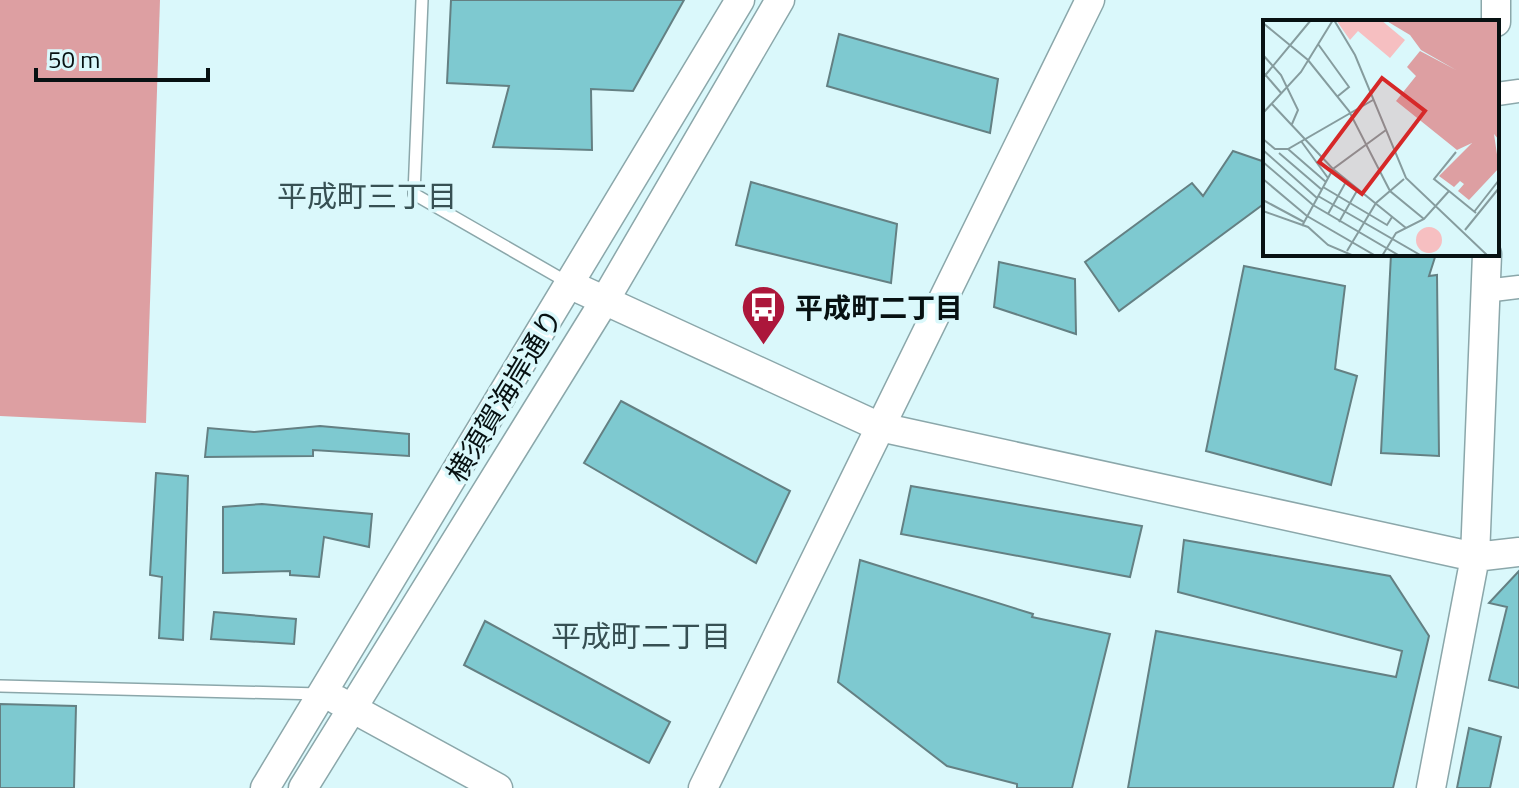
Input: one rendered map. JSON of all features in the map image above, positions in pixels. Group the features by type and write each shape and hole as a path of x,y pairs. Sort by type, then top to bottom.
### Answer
{"street":[{"name":"横須賀海岸通り","path":"265,788 740,0"},
{"path":"303,788 605,300 780,0"},
{"path":"703,788 1090,0"},
{"path":"1499,94 1519,91"},
{"path":"1431,788 1475,557 1487,256"},
{"path":"571,285 880,427 1475,557 1519,552"},
{"path":"1485,291 1519,287"},
{"path":"322,694 353,707 498,788"}],"lane":[{"path":"422,0 414,194 571,285"},
{"path":"0,686 322,694"}],"shaded area":[{"path":"0,0 160,0 146,423 0,416"}],"building":[{"path":"451,0 684,0 633,91 591,89 592,150 493,147 509,86 447,83"},
{"path":"839,34 998,79 990,133 827,86"},
{"path":"1233,151 1263,161 1263,204 1119,311 1085,262 1192,183 1203,196"},
{"path":"751,182 897,224 891,283 736,245"},
{"path":"1391,256 1435,256 1429,276 1437,275 1439,456 1381,453"},
{"path":"999,262 1075,279 1076,334 994,307"},
{"path":"1244,266 1345,286 1335,369 1357,376 1331,485 1206,451"},
{"path":"621,401 790,491 756,563 584,463"},
{"path":"320,426 409,434 409,456 313,450 313,456 205,457 208,428 254,432"},
{"path":"156,473 188,476 183,640 159,638 162,577 150,575"},
{"path":"911,486 1142,526 1130,577 901,534"},
{"path":"262,504 372,514 369,547 324,537 319,577 290,575 290,571 223,573 223,507"},
{"path":"1184,540 1390,576 1429,636 1393,788 1128,788 1156,631 1396,677 1402,651 1178,592"},
{"path":"860,560 1033,614 1032,617 1110,634 1072,788 1017,788 1017,784 947,766 838,682"},
{"path":"1519,571 1519,688 1489,680 1507,607 1489,603"},
{"path":"214,612 296,619 294,644 211,639"},
{"path":"485,621 670,722 649,763 464,665"},
{"path":"0,704 76,706 74,788 0,788"},
{"path":"1469,728 1501,737 1490,788 1457,788"}],"place":[{"name":"平成町二丁目","path":"764,346"}],"district":[{"name":"平成町三丁目","path":"367,196"},
{"name":"平成町二丁目","path":"641,636"}]}
